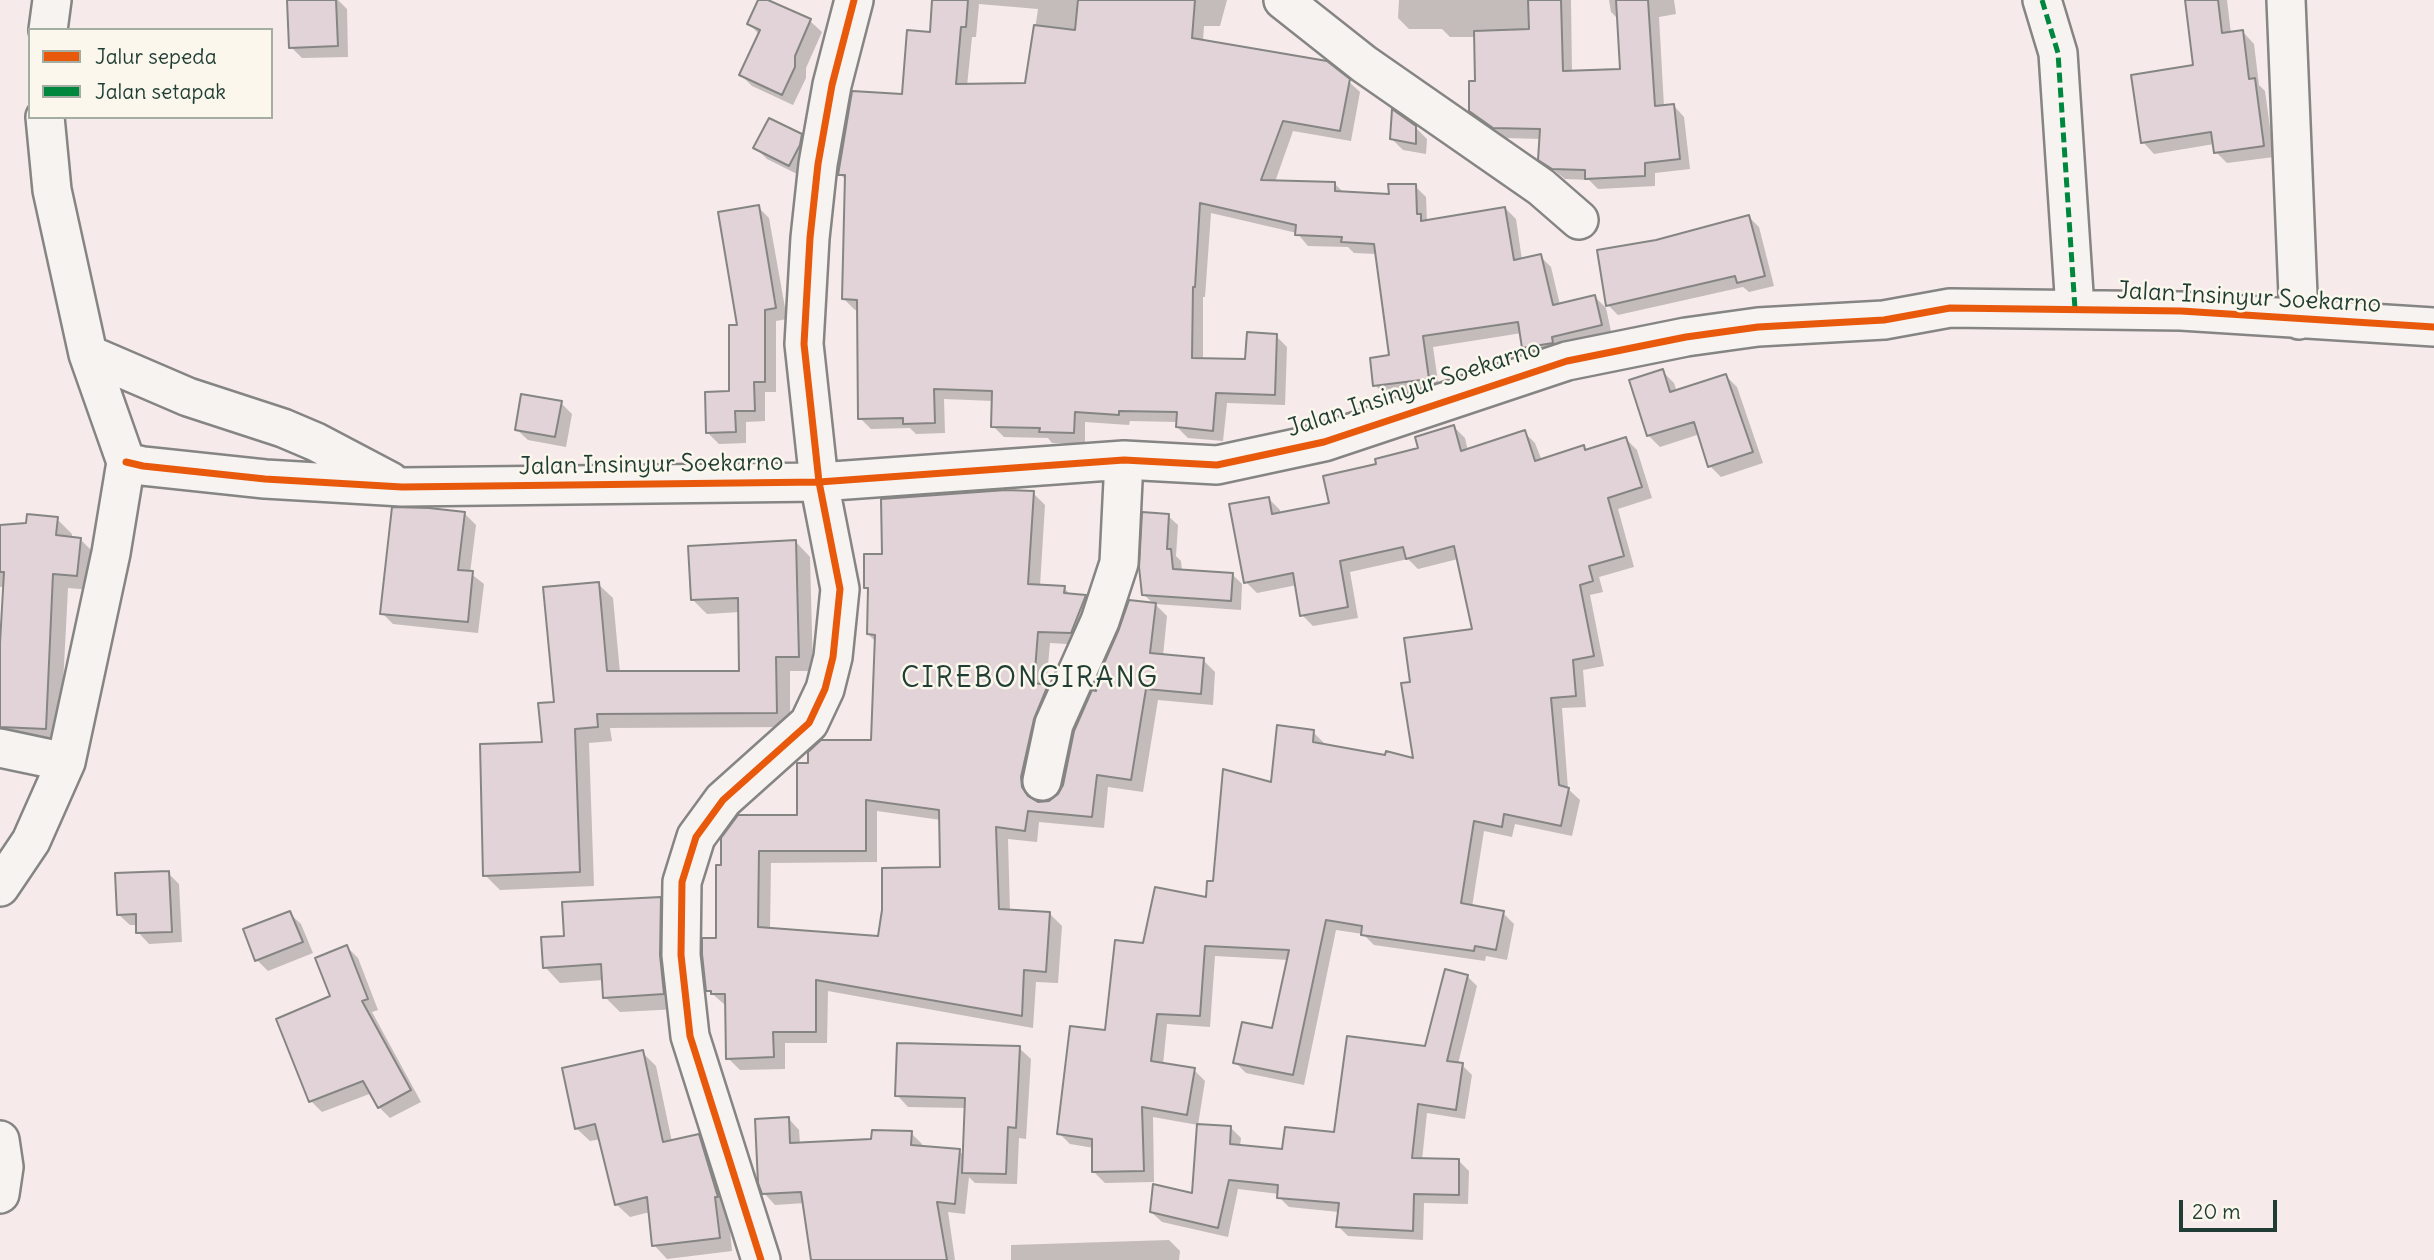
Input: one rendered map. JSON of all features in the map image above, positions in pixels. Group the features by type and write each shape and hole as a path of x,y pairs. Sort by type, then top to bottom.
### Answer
{"street":[{"path":"48,28 52,0"},
{"path":"761,1260 690,1036 681,955 682,882 696,837 723,800 810,723 825,689 833,657 840,589 819,482 804,344 810,238 818,164 832,85 854,0"},
{"path":"2042,0 2058,53 2075,309"},
{"path":"2286,0 2299,320"},
{"path":"1296,10 1364,64 1541,187 1579,220"},
{"path":"0,887 32,841 66,762 111,553 134,464 52,191 45,119"},
{"name":"Jalan Insinyur Soekarno","path":"101,361 188,397 283,428 316,442 402,487 819,482 1124,460 1217,466 1324,442 1567,361 1686,337 1758,327 1884,320 1950,308 2181,312 2434,327"},
{"path":"1042,781 1054,724 1100,621 1119,563 1124,460"},
{"path":"134,464 340,485 402,487"},
{"path":"0,748 66,762"},
{"path":"0,1140 4,1167 0,1194"}],"building":[{"path":"287,0 336,0 338,46 289,48"},
{"path":"758,0 768,0 811,19 795,56 795,67 782,95 739,75 760,30 747,24"},
{"path":"932,0 968,0 966,27 961,27 956,84 1025,83 1034,25 1075,30 1078,0 1195,0 1192,38 1327,61 1350,79 1340,131 1283,121 1261,180 1335,182 1335,191 1389,194 1388,184 1416,184 1417,214 1421,214 1421,221 1505,207 1514,260 1541,254 1553,305 1595,295 1602,325 1552,337 1553,343 1522,348 1518,322 1423,336 1429,379 1373,386 1370,358 1389,355 1374,244 1341,242 1342,237 1295,235 1296,225 1200,203 1193,287 1192,358 1245,359 1247,332 1277,334 1275,395 1216,393 1213,431 1176,427 1177,412 1119,411 1119,415 1075,412 1074,433 1039,432 1040,428 991,427 992,391 934,389 935,423 903,424 903,418 858,419 857,300 842,299 845,175 838,175 852,91 902,94 907,30 930,32"},
{"path":"1528,0 1561,0 1563,71 1620,69 1616,0 1648,0 1655,106 1674,104 1680,159 1645,163 1645,176 1585,179 1585,170 1552,169 1538,160 1540,129 1493,128 1469,111 1469,81 1475,81 1474,31 1529,29"},
{"path":"2185,0 2218,0 2222,33 2243,30 2249,79 2255,78 2264,146 2214,153 2211,132 2141,143 2131,75 2193,65"},
{"path":"1392,109 1416,126 1416,144 1390,139"},
{"path":"769,118 802,134 800,145 789,166 753,148"},
{"path":"759,205 776,308 765,310 765,382 754,382 755,411 735,411 736,432 706,433 705,392 729,391 729,325 737,325 718,212"},
{"path":"1749,215 1765,276 1737,283 1735,276 1606,306 1597,250 1656,240"},
{"path":"1663,369 1670,392 1726,374 1753,452 1708,467 1694,422 1647,436 1629,380"},
{"path":"521,394 562,401 555,437 515,430"},
{"path":"1454,425 1461,451 1525,430 1535,461 1584,445 1585,450 1626,437 1642,487 1608,498 1624,556 1589,566 1593,581 1580,585 1594,656 1573,660 1576,696 1551,698 1559,785 1569,788 1561,826 1504,814 1502,827 1474,821 1461,903 1504,911 1496,950 1475,946 1474,951 1361,935 1362,926 1326,920 1293,1075 1233,1063 1242,1022 1272,1028 1289,950 1205,946 1200,1016 1157,1014 1151,1061 1195,1068 1187,1115 1142,1107 1144,1171 1092,1172 1092,1139 1057,1134 1070,1026 1105,1030 1115,940 1143,943 1155,887 1206,897 1207,881 1213,881 1223,769 1271,782 1277,725 1314,730 1313,742 1385,755 1386,751 1413,758 1401,683 1410,682 1404,638 1472,629 1454,546 1406,559 1403,547 1340,561 1348,607 1300,616 1293,573 1244,583 1229,504 1269,497 1272,514 1329,503 1323,476 1376,464 1375,459 1418,448 1415,437"},
{"path":"1006,490 1034,491 1028,584 1065,586 1064,593 1086,595 1071,633 1038,632 1034,683 1048,685 1034,719 1021,777 1022,787 1028,796 1038,802 1049,801 1058,794 1063,785 1074,731 1092,690 1096,691 1098,677 1129,600 1156,603 1150,653 1204,658 1201,694 1146,689 1131,780 1097,775 1092,817 1028,811 1025,831 996,827 999,909 1050,912 1046,972 1024,970 1022,1016 816,980 816,1032 773,1032 774,1057 726,1059 725,994 711,994 711,991 706,991 702,954 702,938 716,938 716,865 721,865 721,838 738,815 797,815 797,763 808,763 808,752 821,740 871,740 875,635 867,634 868,588 864,588 864,554 882,554 881,499","holes":["866,800 939,810 940,867 882,868 882,910 878,936 758,927 759,851 866,851"]},
{"path":"392,507 465,512 458,570 473,571 468,622 380,614"},
{"path":"1142,512 1169,514 1167,549 1171,549 1173,569 1233,573 1231,601 1142,595 1139,567"},
{"path":"27,514 58,517 56,535 81,538 77,576 53,574 46,729 0,727 0,643 4,572 0,572 0,525 26,523"},
{"path":"796,540 799,657 776,657 777,713 597,714 598,727 575,729 580,872 483,876 480,744 542,742 538,703 554,702 543,587 599,582 607,671 739,671 738,598 691,600 688,546"},
{"path":"169,871 172,932 136,933 136,914 117,915 115,873"},
{"path":"661,897 660,955 664,994 603,998 601,964 543,968 541,937 564,936 562,902"},
{"path":"290,911 303,942 255,961 243,929"},
{"path":"347,945 368,999 362,1001 411,1090 378,1108 363,1081 309,1102 276,1019 330,996 315,958"},
{"path":"1445,969 1468,975 1447,1061 1463,1063 1456,1110 1418,1104 1412,1158 1459,1159 1459,1195 1414,1194 1413,1231 1336,1227 1339,1203 1277,1198 1278,1185 1229,1180 1218,1228 1150,1212 1153,1184 1192,1193 1197,1124 1231,1126 1230,1144 1282,1149 1285,1127 1334,1132 1347,1036 1425,1046"},
{"path":"897,1043 1020,1046 1016,1128 1008,1127 1006,1174 962,1173 965,1098 895,1096"},
{"path":"643,1050 663,1142 699,1134 718,1197 715,1197 720,1238 652,1246 647,1197 615,1205 595,1124 575,1129 562,1068"},
{"path":"789,1117 790,1143 871,1139 872,1130 912,1131 911,1145 960,1149 955,1204 937,1202 947,1260 811,1260 801,1192 762,1194 758,1183 755,1119"}],"marked path":[{"path":"2042,0 2058,53 2075,309"}],"cycle path":[{"path":"761,1260 690,1036 681,955 682,882 696,837 723,800 809,723 825,689 833,657 840,589 819,482 804,344 810,238 818,164 832,85 854,0"},
{"path":"126,462 265,479 402,487 819,482 1124,460 1217,465 1324,442 1567,361 1686,337 1758,327 1884,320 1950,308 2181,311 2434,327"}],"district":[{"name":"CIREBONGIRANG","path":"1030,679"}]}
